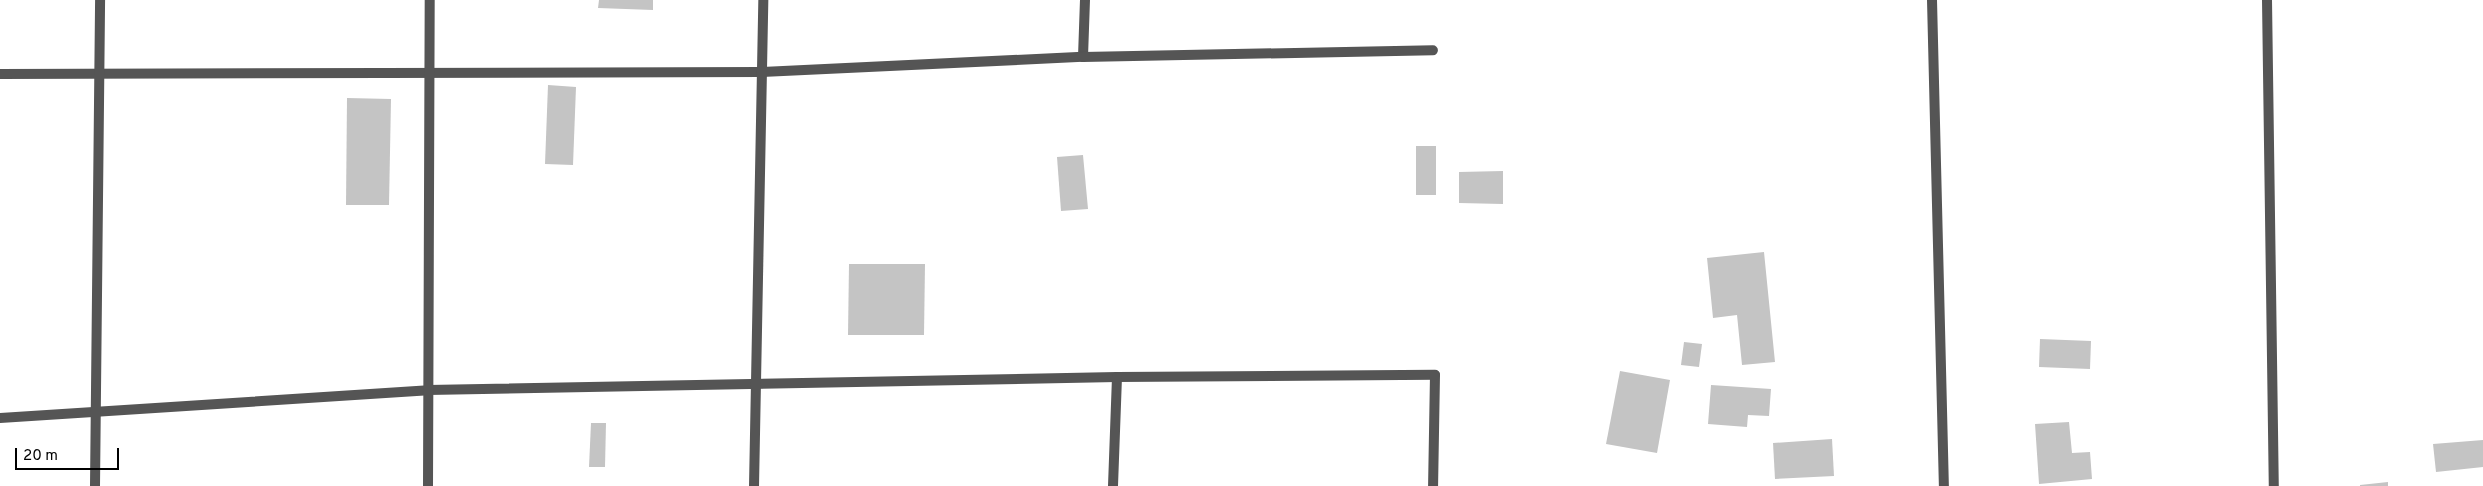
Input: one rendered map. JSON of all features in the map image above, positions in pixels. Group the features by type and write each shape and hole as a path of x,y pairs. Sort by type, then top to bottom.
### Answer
{"street":[{"path":"95,486 100,0"},
{"path":"428,486 430,0"},
{"path":"754,486 763,0"},
{"path":"1082,57 1085,0"},
{"path":"1932,0 1944,486"},
{"path":"2267,0 2274,486"},
{"path":"0,74 431,75 761,72 1082,57 1433,50"},
{"path":"0,418 428,390 1117,377 1435,375 1433,486"},
{"path":"1113,486 1117,377"}],"building":[{"path":"599,0 653,0 653,10 598,8"},
{"path":"548,85 576,87 573,165 545,164"},
{"path":"347,98 391,99 389,205 346,205"},
{"path":"1416,146 1436,146 1436,195 1416,195"},
{"path":"1083,155 1088,209 1061,211 1057,157"},
{"path":"1503,171 1503,204 1459,203 1459,172"},
{"path":"1764,252 1775,362 1742,365 1737,315 1713,318 1707,258"},
{"path":"849,264 925,264 924,335 848,335"},
{"path":"2040,339 2091,341 2090,369 2039,367"},
{"path":"1684,342 1702,344 1699,367 1681,365"},
{"path":"1620,371 1670,380 1657,453 1606,444"},
{"path":"1711,385 1771,389 1769,416 1748,415 1747,427 1708,424"},
{"path":"2069,422 2072,453 2090,452 2092,479 2039,484 2035,424"},
{"path":"591,423 606,423 605,467 589,467"},
{"path":"1832,439 1834,476 1775,479 1773,443"},
{"path":"2483,440 2483,467 2436,472 2433,444"},
{"path":"2388,482 2388,486 2360,486 2360,485"}]}
